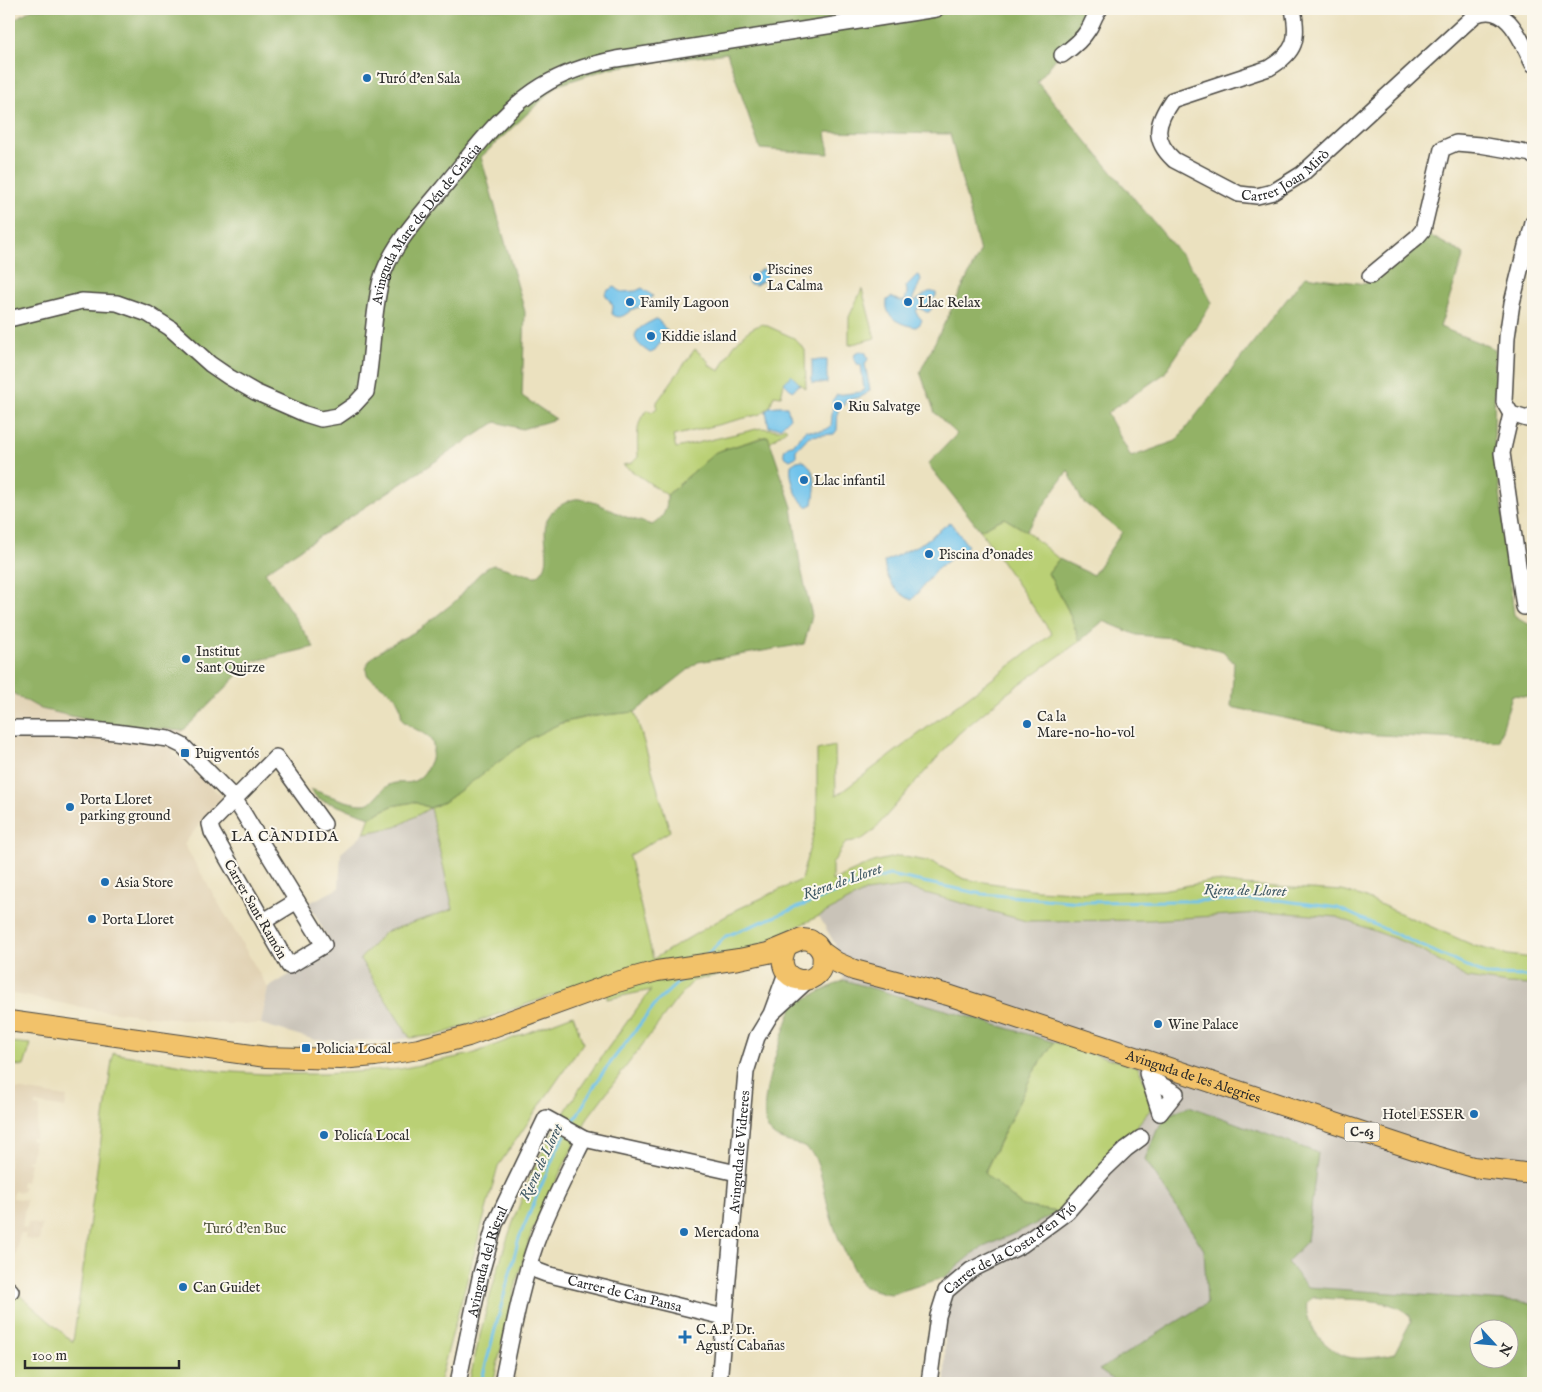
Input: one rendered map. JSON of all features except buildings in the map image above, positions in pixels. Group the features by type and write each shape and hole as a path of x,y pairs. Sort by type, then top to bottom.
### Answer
{"main road":[{"path":"9,1021 266,1057 340,1059 419,1049 468,1036 617,982 657,971 768,953 787,946 793,941 802,939 810,940 817,945 822,952 824,960 822,967 813,977 796,980 785,970 739,959"},
{"path":"785,970 782,960 787,946"},
{"name":"C-63","path":"822,952 836,962 854,970"},
{"name":"C-63","path":"813,977 854,970"},
{"name":"Avinguda de les Alegries","path":"854,970 948,995 1146,1069 1435,1156 1473,1167 1533,1174"}],"street":[{"name":"Avinguda Mare de Déu de Gràcia","path":"9,319 82,300 117,303 148,314 170,328 210,364 255,392 320,419 338,416 366,392 382,279 394,251 410,228 500,121 519,103 542,86 598,63 616,59 936,9"},
{"path":"1062,55 1088,30 1095,14 1100,9"},
{"name":"Carrer Joan Mirò","path":"1293,9 1296,38 1292,49 1282,60 1269,68 1172,100 1163,113 1158,128 1160,142 1165,152 1174,160 1239,194 1257,196 1273,192 1302,174 1475,15 1484,10 1494,10 1511,22 1533,64"},
{"path":"1370,276 1423,230 1442,149 1456,143 1480,145 1532,154 1533,156"},
{"path":"1530,242 1512,303 1507,337 1504,402 1511,414 1527,419 1533,415"},
{"path":"1511,414 1502,453 1524,607"},
{"path":"9,728 70,728 115,732 169,739 183,746 192,753 234,798 297,901 264,921"},
{"path":"234,798 276,757 324,824"},
{"name":"Carrer Sant Ramón","path":"234,798 210,824 212,832 289,966 324,944 297,901"},
{"name":"Avinguda de Vidreres","path":"719,1383 746,1072 757,1037 771,1014 785,970"},
{"name":"Avinguda de Vidreres","path":"771,1014 813,977"},
{"path":"1146,1069 1176,1093 1160,1113 1146,1069"},
{"name":"Avinguda del Rieral","path":"458,1383 481,1273 495,1224 552,1122 582,1138"},
{"path":"502,1383 529,1264 555,1197 582,1138 737,1173"},
{"name":"Carrer de la Costa d'en Vió","path":"929,1383 938,1316 946,1291 971,1270 1022,1244 1067,1212 1105,1169 1141,1138"},
{"name":"Carrer de Can Pansa","path":"529,1264 546,1274 724,1317"}],"shaded area":[{"path":"9,691 41,709 102,723 183,731 173,754 222,796 184,844 268,988 261,1024 226,1024 96,1010 9,993"},
{"path":"430,808 453,909 385,932 360,959 410,1038 389,1041 315,1040 261,1024 268,988 333,948 309,903 339,888 341,853 364,833 396,827"},
{"path":"904,887 1026,921 1151,920 1276,912 1337,917 1409,944 1467,978 1508,984 1533,985 1533,1303 1307,1287 1287,1262 1145,1159 1204,1250 1207,1303 1099,1370 1117,1383 945,1383 945,1277 979,1249 1058,1212 1138,1067 844,980 836,946 819,916 865,892"},
{"path":"9,1088 67,1097 65,1108 35,1103 35,1106 40,1107 35,1138 30,1140 34,1141 31,1160 26,1160 26,1162 30,1163 26,1182 22,1181 23,1192 14,1191 13,1198 26,1200 22,1227 27,1228 28,1222 42,1225 39,1241 25,1239 26,1233 20,1233 14,1263 9,1262"}],"green space":[{"path":"32,9 1096,9 1037,82 1197,274 1212,303 1164,374 1107,413 1131,457 1176,441 1305,276 1365,284 1427,234 1464,254 1440,327 1495,349 1494,439 1514,615 1533,627 1533,697 1512,695 1499,741 1361,734 1231,707 1234,663 1223,651 1173,638 1137,635 1103,621 1080,641 1068,610 1048,573 1059,559 1093,575 1122,532 1082,501 1068,470 1026,531 1004,518 980,530 928,464 957,434 935,413 920,372 980,252 950,134 826,132 829,154 760,149 727,53 610,68 558,85 481,157 525,312 522,396 556,419 522,429 496,422 265,572 314,647 251,662 183,731 102,723 41,709 9,691 9,23"},
{"path":"862,289 875,338 849,345 849,317"},
{"path":"763,324 794,338 805,350 806,389 791,376 784,383 781,396 774,395 770,406 761,414 673,436 676,448 761,428 778,430 785,427 787,429 770,442 767,436 716,452 667,495 623,465 632,463 638,457 638,431 644,414 649,410 652,412 657,408 657,402 695,349 708,361 710,366 720,371 741,337 748,331"},
{"path":"768,436 792,507 800,564 812,616 804,644 698,662 635,712 586,717 561,723 531,738 446,801 430,808 414,802 392,806 370,817 318,799 310,789 357,804 366,804 374,800 389,785 412,782 422,776 427,769 432,755 432,741 402,720 400,706 395,696 368,676 366,668 369,661 385,648 421,628 457,600 477,576 488,567 494,565 537,576 544,569 547,561 546,522 551,513 561,505 574,499 585,500 626,517 652,525 660,519 664,512 667,495 716,452"},
{"path":"1004,518 1026,531 1059,559 1048,573 1068,610 1080,641 1006,694 958,734 873,831 861,840 846,842 832,864 832,881 873,862 899,856 932,862 964,879 1037,890 1092,893 1162,890 1212,881 1242,885 1342,891 1361,896 1475,946 1508,955 1533,958 1533,985 1508,984 1467,978 1409,944 1337,917 1276,912 1151,920 1026,921 904,887 865,892 743,953 738,970 693,981 677,999 588,1117 532,1231 518,1276 493,1383 469,1383 496,1276 522,1198 533,1172 572,1101 651,990 607,999 607,976 439,1035 410,1038 360,959 385,932 453,909 430,808 446,801 517,746 548,729 581,719 635,712 670,831 629,856 653,959 738,909 801,880 817,820 817,750 835,746 836,796 1052,634 980,530"},
{"path":"414,802 430,808 396,827 364,833 370,817 392,806"},
{"path":"844,980 1054,1042 1033,1073 984,1173 1022,1206 1058,1212 979,1249 945,1277 892,1294 862,1286 837,1235 815,1158 801,1146 773,1135 766,1125 764,1111 766,1093 777,1052 793,1005"},
{"name":"Turó d'en Buc","path":"573,1015 583,1043 498,1166 439,1383 9,1383 9,1286 73,1342 113,1053 217,1071 264,1074 324,1074 400,1069 472,1054"},
{"path":"9,1042 31,1044 24,1066 9,1065"},
{"path":"1054,1042 1138,1067 1150,1094 1150,1110 1090,1182 1058,1212 1022,1206 984,1174 1033,1073"},
{"path":"1189,1106 1318,1153 1307,1241 1287,1262 1307,1287 1533,1303 1533,1383 1117,1383 1099,1370 1207,1303 1204,1250 1145,1159 1157,1130 1168,1115","holes":["1314,1297 1365,1300 1390,1304 1410,1316 1411,1321 1394,1354 1358,1358 1348,1357 1332,1349 1318,1336 1307,1311 1307,1302"]}],"water":[{"name":"Piscines La Calma","path":"762,269 766,271 765,279 756,285 749,284 747,279 749,276"},
{"name":"Llac Relax","path":"917,275 920,276 921,280 913,298 914,301 929,292 936,293 936,296 929,302 929,306 932,308 929,312 920,308 917,309 916,313 922,320 916,327 895,320 888,312 887,300 891,297 905,301 906,286"},
{"name":"Family Lagoon","path":"615,287 621,292 636,291 642,288 653,296 649,301 649,306 638,307 619,317 612,314 613,306 605,294 608,290"},
{"name":"Kiddie island","path":"656,319 668,332 653,352 650,353 637,342 635,337 638,330"},
{"name":"Riu Salvatge","path":"861,351 866,353 868,359 865,364 870,390 868,393 845,400 844,405 838,408 837,430 834,434 809,436 796,450 796,457 790,460 784,456 785,448 793,445 805,430 822,431 831,426 832,402 836,395 864,390 861,365 857,364 854,358 855,354"},
{"path":"812,360 827,360 827,383 812,383"},
{"path":"791,375 800,384 792,391 784,383"},
{"path":"787,406 790,418 781,427 769,427 766,411 770,407"},
{"name":"Llac infantil","path":"803,460 814,475 815,480 813,504 807,507 797,494 791,476 791,465"},
{"name":"Piscina d'onades","path":"950,522 968,546 936,570 912,600 901,594 887,575 884,562 924,542"}],"waterway":[{"name":"Riera de Lloret","path":"706,956 726,936 844,889 889,875 982,894 1081,902 1278,900 1338,908 1486,975 1533,976"},
{"name":"Riera de Lloret","path":"570,1127 601,1075 657,1002 685,976"},
{"name":"Riera de Lloret","path":"481,1383 519,1238 557,1149 565,1135"}],"place":[{"name":"Turó d'en Sala","path":"367,78"},
{"name":"Piscines La Calma","path":"757,277"},
{"name":"Family Lagoon","path":"630,302"},
{"name":"Llac Relax","path":"908,302"},
{"name":"Kiddie island","path":"651,336"},
{"name":"Riu Salvatge","path":"838,406"},
{"name":"Llac infantil","path":"804,480"},
{"name":"Piscina d'onades","path":"929,554"},
{"name":"Institut Sant Quirze","path":"186,659"},
{"name":"Ca la Mare-no-ho-vol","path":"1027,724"},
{"name":"Puigventós","path":"185,753"},
{"name":"Porta Lloret parking ground","path":"70,807"},
{"name":"Asia Store","path":"105,882"},
{"name":"Porta Lloret","path":"92,919"},
{"name":"Wine Palace","path":"1158,1024"},
{"name":"Policia Local","path":"306,1048"},
{"name":"Hotel ESSER","path":"1474,1114"},
{"name":"Policía Local","path":"324,1135"},
{"name":"Mercadona","path":"684,1232"},
{"name":"Can Guidet","path":"183,1287"},
{"name":"C.A.P. Dr. Agustí Cabañas","path":"685,1337"}],"district":[{"name":"LA CÀNDIDA","path":"285,836"}]}
